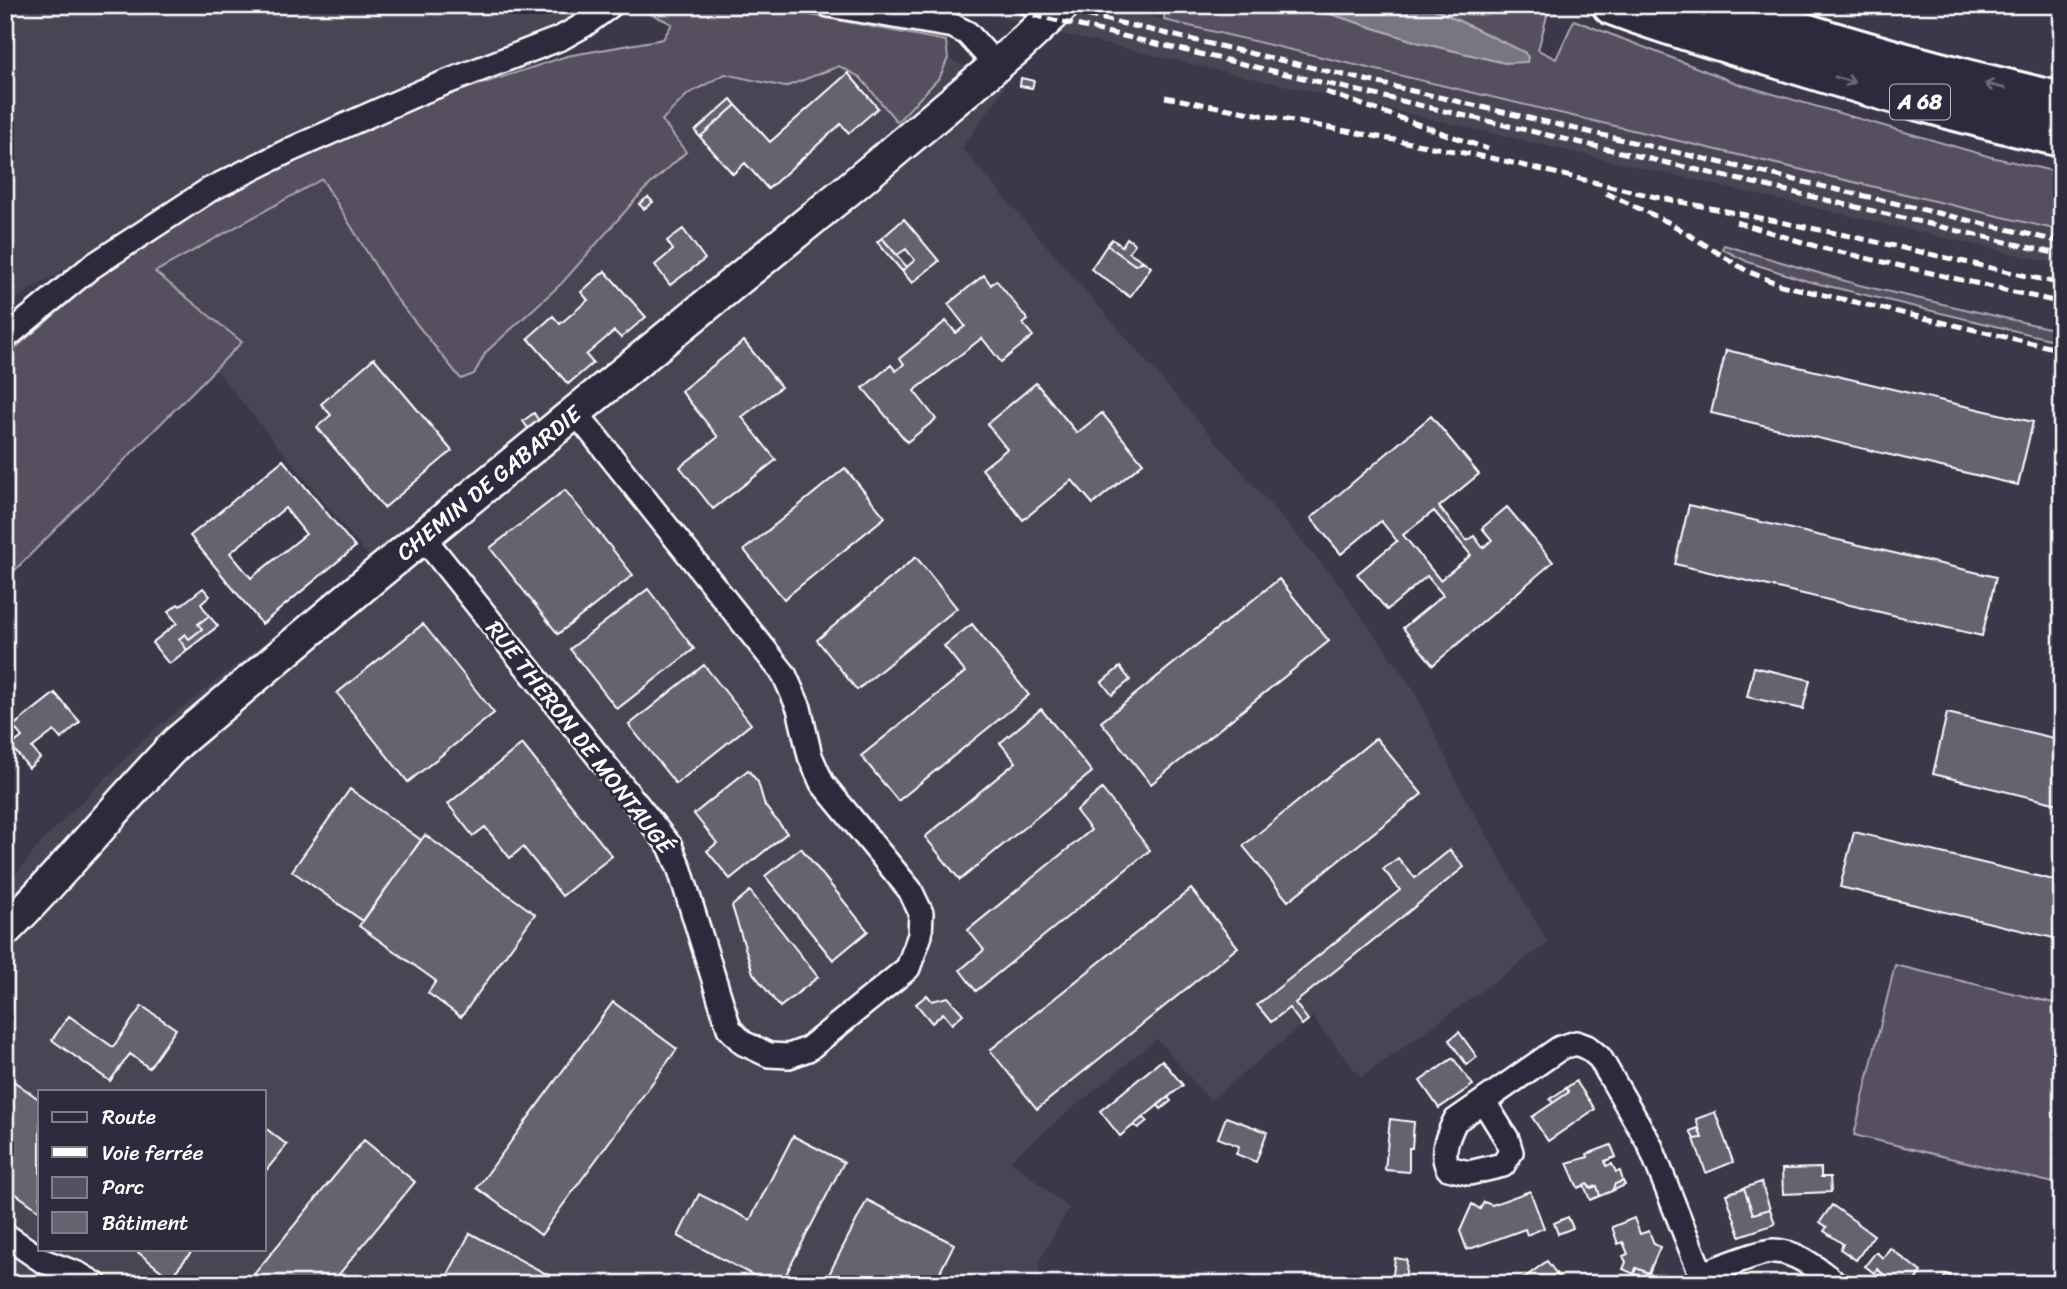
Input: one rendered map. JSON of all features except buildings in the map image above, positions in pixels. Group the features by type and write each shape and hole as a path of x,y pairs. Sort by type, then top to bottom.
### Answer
{"highway":[{"name":"A 68","path":"1612,5 1670,27 1982,120 2062,137"},
{"name":"A 68","path":"1643,5 1780,60"},
{"name":"A 68","path":"1720,5 1789,29 1895,60 2062,102"},
{"path":"1764,5 1811,22 1895,60"}],"street":[{"path":"5,338 91,267 209,190 290,150 421,92 561,38 584,26 611,5"},
{"path":"829,5 953,26 967,33 996,65"},
{"name":"CHEMIN DE GABARDIE","path":"5,930 64,870 178,742 423,537 577,414 855,184 1063,5"},
{"name":"RUE THERON DE MONTAUGÉ","path":"423,537 670,846 680,870 729,1028 743,1044 769,1055 789,1056 808,1049 851,1016 908,968 920,935 921,913 910,890 822,783 810,756 799,708 784,674 577,414"},
{"path":"1484,1102 1560,1048 1576,1043 1587,1047 1600,1058 1650,1145 1704,1279 1773,1250 1800,1259 1837,1284"},
{"path":"5,1235 43,1261 78,1274 95,1284"}],"shaded area":[{"path":"5,5 587,7 583,19 205,186 5,305"},
{"path":"948,5 1066,5 1082,9 1086,5 1101,5 2062,231 2062,265 1057,33 1063,27 1029,18 1024,23"},
{"path":"1303,5 1426,5 1524,52 1528,57 1527,62 1505,63 1417,42"},
{"path":"948,58 1005,87 962,148 1335,579 1414,690 1460,788 1548,943 1361,1078 1312,1017 1210,1101 1157,1039 1010,1160 1069,1208 1039,1262 1039,1284 5,1284 5,888 44,839 154,730 370,559 215,369 242,342 154,272 322,178 394,296 473,374 486,352 562,283 643,191 686,152 629,78"}],"green space":[{"path":"639,5 759,5 946,41 948,58 940,77 897,122 860,77 839,66 785,87 725,74 688,94 662,120 686,152 643,191 562,283 486,352 474,374 461,379 394,296 322,179 155,272 242,342 5,580 5,357 97,278 240,184 399,111 567,56 663,39 672,24 639,8"},
{"path":"1165,5 1303,5 1417,42 1505,63 1524,52 1426,5 1532,5 1548,12 1538,50 1556,59 1574,20 1739,84 1991,157 2062,173 2062,231 1164,20"},
{"path":"1724,245 1859,285 2062,331 2062,342 1807,281 1748,262 1722,249"},
{"path":"1895,965 2062,1005 2062,1185 1854,1135"}],"railway":[{"path":"990,5 2062,255"},
{"path":"1043,5 2062,242"},
{"path":"1326,92 1488,149"},
{"path":"1165,97 1496,159 1656,197 1850,236 2062,284"},
{"path":"1606,193 1670,223 1747,271 1781,285 2062,350"},
{"path":"1736,222 1822,248 2062,303"}]}
